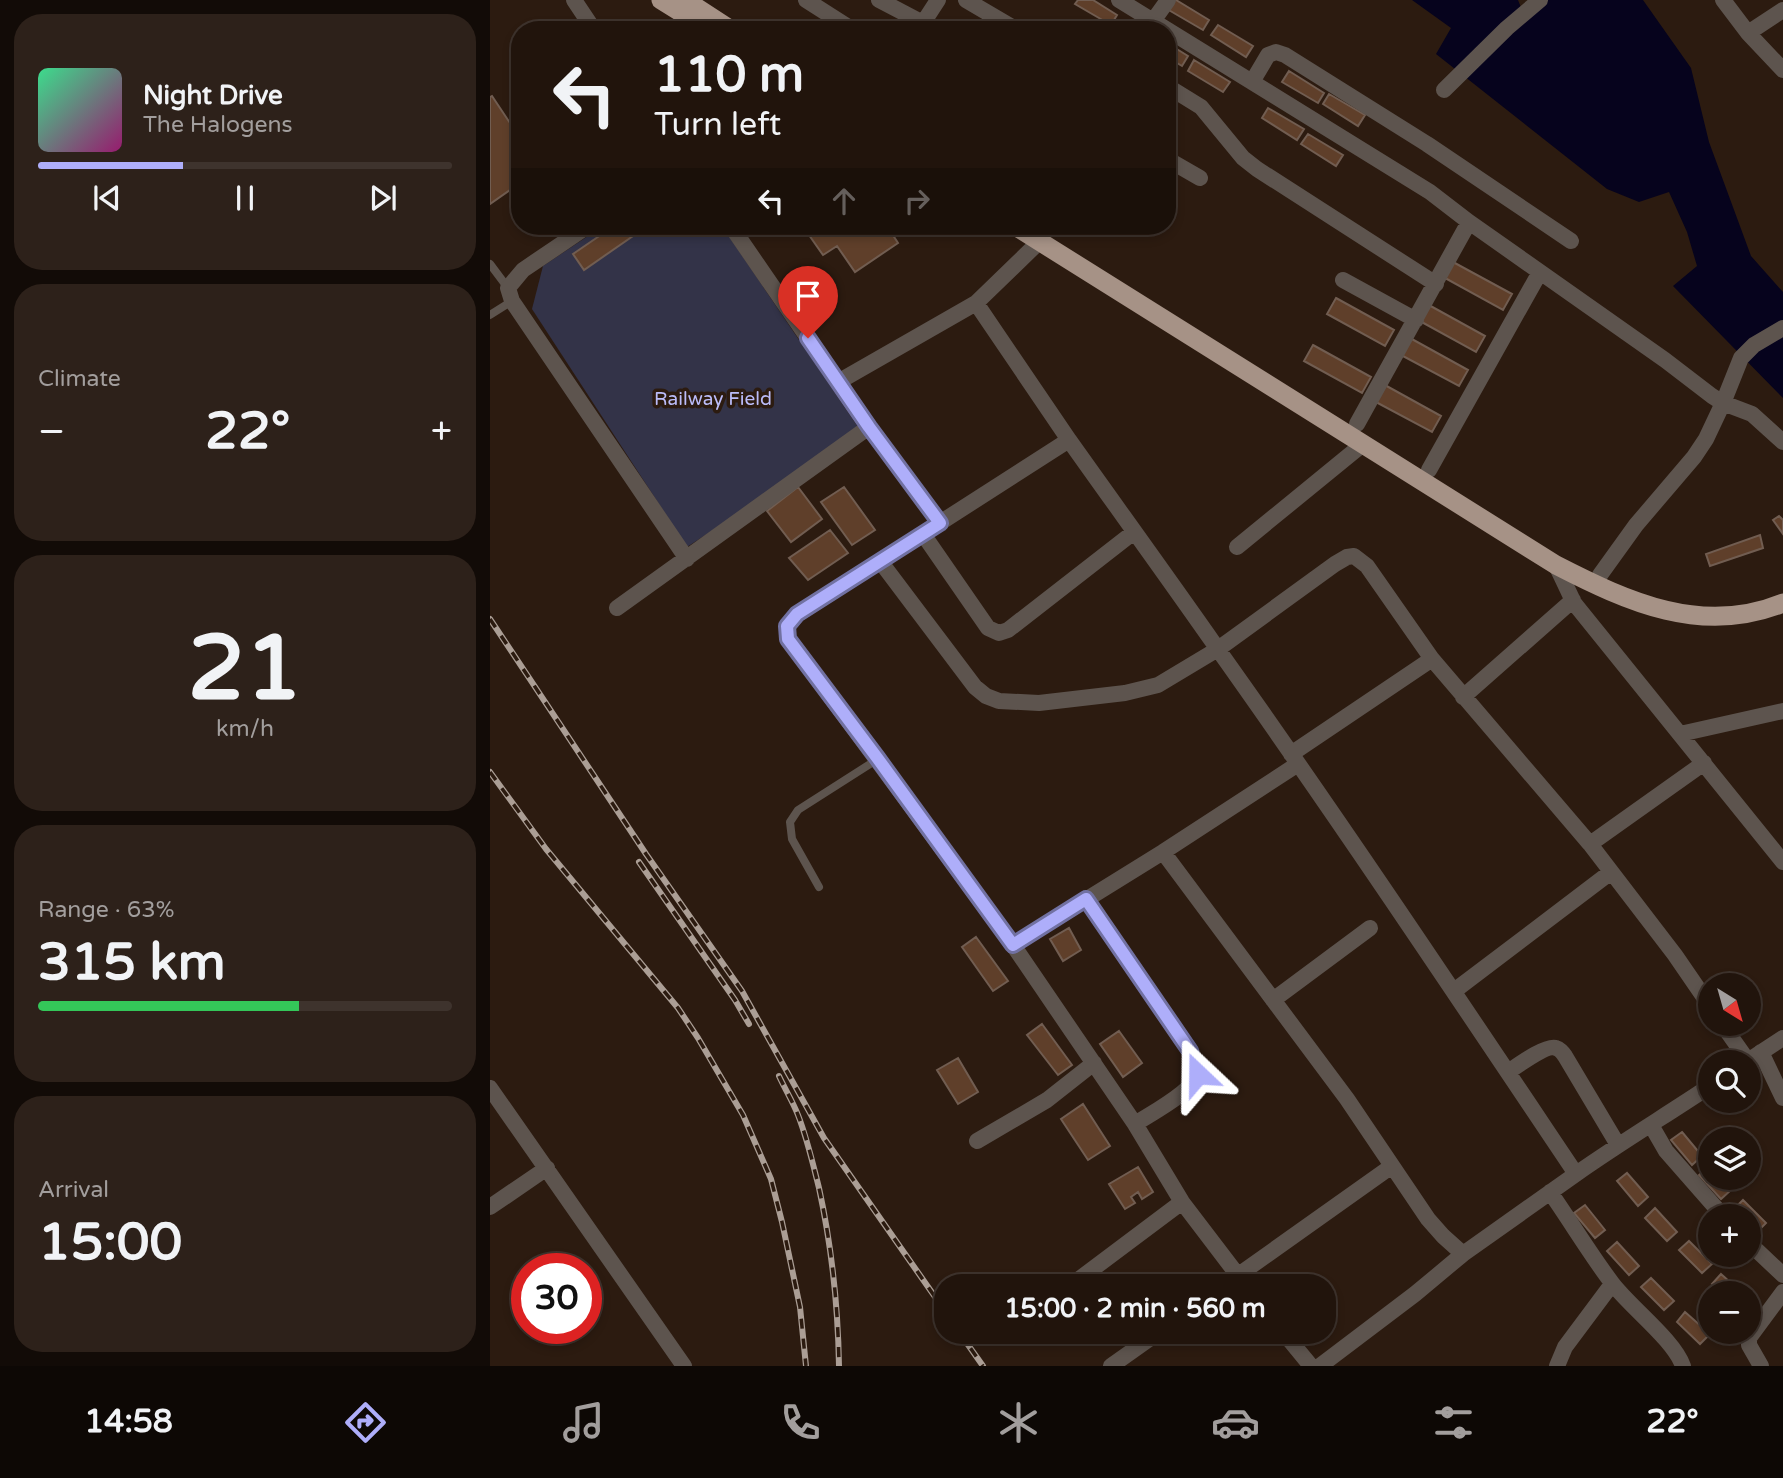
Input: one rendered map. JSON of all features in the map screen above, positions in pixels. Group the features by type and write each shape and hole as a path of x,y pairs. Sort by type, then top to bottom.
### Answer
{"highway":[{"path":"661,0 693,21"},
{"path":"685,0 717,21"},
{"path":"1043,235 1357,424 1575,564 1622,584 1676,601 1710,604 1750,600 1783,590"},
{"path":"1043,235 1363,444 1556,565 1619,595 1654,608 1679,613 1709,617 1731,616 1783,603"}],"street":[{"path":"574,0 588,21"},
{"path":"806,0 839,21"},
{"path":"879,0 913,21"},
{"path":"924,21 938,0"},
{"path":"966,0 1002,21"},
{"path":"1119,0 1145,21"},
{"path":"1153,21 1168,0"},
{"path":"1444,90 1507,28 1540,0"},
{"path":"1723,0 1748,33 1783,70"},
{"path":"1748,33 1783,10"},
{"path":"1176,40 1252,82 1430,192 1712,396 1752,414 1783,442"},
{"path":"1252,82 1271,52 1285,55 1427,144 1571,241"},
{"path":"1176,92 1201,107 1243,158 1257,169 1436,284"},
{"path":"1176,164 1200,178"},
{"path":"1357,424 1469,222"},
{"path":"575,235 523,270 510,294 687,559"},
{"path":"737,235 869,427 940,523"},
{"path":"838,382 976,303 1038,235"},
{"path":"1429,470 1540,272"},
{"path":"1343,280 1416,320"},
{"path":"976,303 1454,991 1576,1174"},
{"path":"1600,575 1636,525 1706,439 1741,358 1754,345 1783,328"},
{"path":"617,608 869,427"},
{"path":"1069,440 797,614 787,626 788,639 1013,945 1135,1124 1182,1202 1237,1274"},
{"path":"1237,547 1363,444"},
{"path":"923,534 988,628 999,633 1007,630 1135,532"},
{"path":"880,561 975,688 999,701 1039,703 1125,693 1158,685 1218,649 1335,564 1354,556 1367,566 1432,659 1590,844 1698,989"},
{"path":"1556,565 1573,600 1783,862"},
{"path":"1464,696 1573,600"},
{"path":"1013,945 1163,852 1432,659"},
{"path":"1680,734 1783,711"},
{"path":"1590,844 1704,763"},
{"path":"1163,852 1347,1100 1428,1219 1463,1254"},
{"path":"1454,991 1611,872"},
{"path":"1086,899 1190,1051 1198,1074 1192,1086 1135,1124"},
{"path":"1273,1000 1370,928"},
{"path":"1733,1036 1747,1050"},
{"path":"1761,1059 1783,1038"},
{"path":"1508,1072 1551,1047 1558,1048 1618,1145"},
{"path":"977,1141 1047,1100 1094,1063"},
{"path":"1761,1066 1783,1098"},
{"path":"490,1088 684,1366"},
{"path":"1320,1366 1463,1254 1618,1145 1698,1094"},
{"path":"1651,1125 1666,1151 1712,1204"},
{"path":"1251,1274 1392,1166"},
{"path":"490,1207 547,1168"},
{"path":"1550,1192 1612,1284 1668,1343 1683,1366"},
{"path":"1086,1274 1182,1202"},
{"path":"1761,1254 1783,1275"},
{"path":"1557,1366 1565,1347 1612,1284"},
{"path":"1761,1366 1749,1345 1749,1338 1783,1292"},
{"path":"1111,1366 1142,1344"},
{"path":"1293,1344 1311,1366"}],"lane":[{"path":"490,264 510,294 490,315"},
{"path":"819,887 792,839 790,822 798,810 878,759"}],"green space":[{"name":"Railway Field","path":"590,235 728,235 862,433 687,547 532,309 543,266"}],"shaded area":[{"path":"1412,0 1518,0 1522,10 1546,0 1643,0 1691,68 1709,142 1751,256 1783,292 1783,398 1673,286 1697,266 1687,232 1669,192 1639,202 1607,189 1436,54 1451,28"}],"building":[{"path":"1078,0 1093,0 1117,15 1113,21 1104,21 1075,4"},
{"path":"1173,0 1209,20 1203,30 1167,9"},
{"path":"1218,25 1253,46 1246,57 1211,35"},
{"path":"1176,49 1188,56 1182,66 1176,62"},
{"path":"1194,60 1230,82 1223,92 1188,71"},
{"path":"1289,71 1324,93 1318,103 1282,82"},
{"path":"1329,94 1365,115 1358,126 1323,104"},
{"path":"492,96 511,124 511,189 490,204"},
{"path":"1268,108 1304,129 1297,140 1262,118"},
{"path":"1308,134 1343,155 1336,166 1301,144"},
{"path":"601,235 633,236 584,270 573,254"},
{"path":"809,235 893,235 898,243 855,272 837,246 823,255"},
{"path":"1453,262 1512,294 1503,310 1445,278"},
{"path":"1336,298 1394,330 1385,346 1327,314"},
{"path":"1427,304 1485,336 1476,352 1418,320"},
{"path":"1410,338 1468,370 1459,386 1401,355"},
{"path":"1313,345 1371,377 1362,393 1304,361"},
{"path":"1383,384 1441,416 1432,432 1374,401"},
{"path":"798,487 822,519 791,542 767,511"},
{"path":"844,487 875,530 852,545 821,502"},
{"path":"1779,516 1783,520 1783,534 1773,520"},
{"path":"830,530 848,553 808,580 789,558"},
{"path":"1760,535 1763,548 1710,566 1706,554"},
{"path":"1069,928 1081,950 1063,961 1050,939"},
{"path":"976,937 1008,981 993,991 962,947"},
{"path":"1042,1024 1072,1065 1058,1075 1027,1035"},
{"path":"1119,1031 1142,1063 1123,1077 1100,1044"},
{"path":"958,1058 978,1092 958,1104 937,1070"},
{"path":"1083,1104 1110,1146 1088,1160 1061,1119"},
{"path":"1682,1132 1698,1151 1698,1160 1692,1165 1671,1140"},
{"path":"1138,1167 1153,1192 1142,1199 1138,1192 1131,1197 1135,1203 1125,1209 1109,1184"},
{"path":"1627,1173 1648,1197 1638,1206 1617,1181"},
{"path":"1713,1190 1731,1190 1721,1199"},
{"path":"1585,1205 1605,1230 1595,1238 1574,1213"},
{"path":"1655,1208 1677,1232 1667,1241 1645,1218"},
{"path":"1689,1241 1698,1250 1698,1267 1709,1267 1702,1273 1679,1250"},
{"path":"1617,1242 1639,1266 1629,1275 1607,1251"},
{"path":"1721,1274 1729,1281 1715,1281"},
{"path":"1651,1278 1674,1301 1664,1310 1641,1287"},
{"path":"1685,1312 1698,1323 1698,1342 1677,1322"}],"railway":[{"path":"490,619 646,854 742,991 824,1138 934,1295"},
{"path":"490,772 546,849 678,1008 743,1115 771,1179 782,1222 800,1307 806,1366"},
{"path":"639,862 749,1024"},
{"path":"779,1076 801,1124 819,1188 833,1277 839,1366"},
{"path":"967,1344 983,1366"}],"route":[{"path":"808,338 940,523 797,614 787,626 788,639 1013,945 1086,899 1190,1051 1198,1074"}]}
